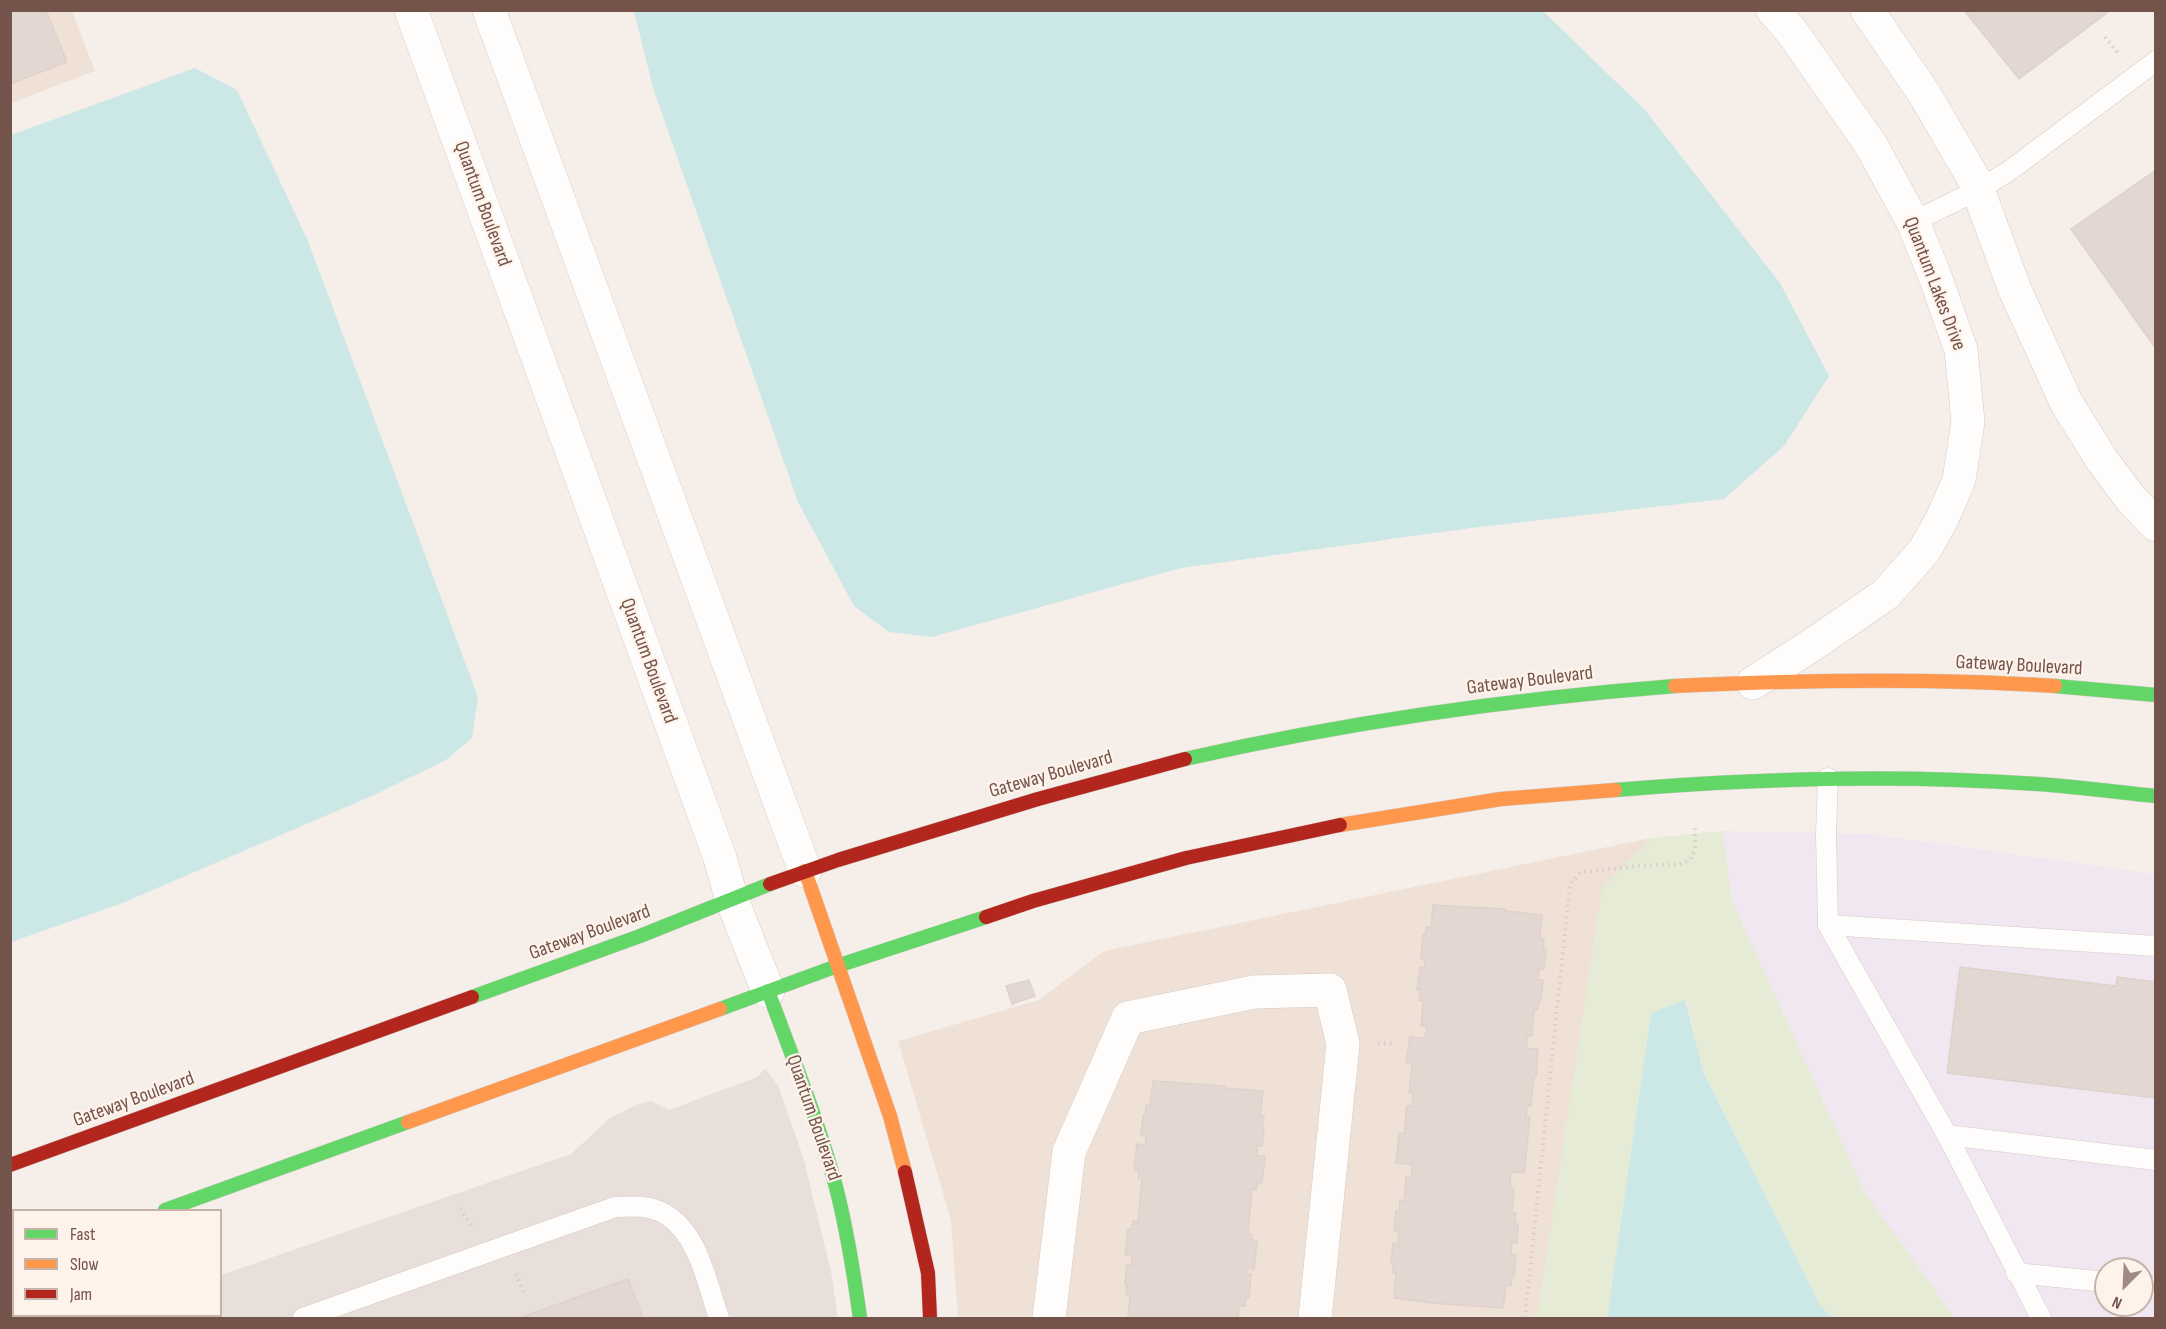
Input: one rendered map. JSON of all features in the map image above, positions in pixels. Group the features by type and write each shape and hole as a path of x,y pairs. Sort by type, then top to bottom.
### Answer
{"main road":[{"name":"Gateway Boulevard","path":"10,1165 732,900 805,871 1063,790 1210,753 1320,730 1545,697 1666,687 1815,681 1952,681 2156,695"},
{"path":"168,1209 837,966 1044,898 1186,858 1342,825 1501,800 1694,783 1828,778 1936,779 2039,784 2156,796"},
{"path":"805,871 890,1116 917,1219 928,1273 930,1318"},
{"name":"Quantum Boulevard","path":"768,992 815,1120 836,1187 851,1254 860,1318"}],"street":[{"name":"Quantum Boulevard","path":"411,10 720,858 732,900 768,992"},
{"path":"489,10 805,871"},
{"name":"Quantum Lakes Drive","path":"1753,683 1886,594 1924,551 1942,519 1959,480 1968,423 1961,351 1913,222 1871,145 1792,32 1773,10"},
{"path":"1867,10 1925,95 1974,179 2015,290 2067,404 2102,460 2131,499 2156,525"},
{"path":"1049,1318 1069,1152 1128,1017 1254,992 1330,990 1343,1044 1315,1318"}],"lane":[{"path":"1913,222 1978,190 2009,171 2156,61"},
{"path":"1828,778 1826,825 1828,925 1947,1135 2041,1318"},
{"path":"1828,925 2156,946"},
{"path":"1947,1135 2156,1160"},
{"path":"303,1318 615,1207 639,1206 664,1214 684,1231 696,1252 719,1318"},
{"path":"2016,1273 2094,1281"}],"path":[{"path":"2105,37 2123,59"},
{"path":"1525,1318 1570,884 1581,872 1679,864 1691,860 1695,849 1695,825"}],"shaded area":[{"path":"11,11 72,11 95,71 11,103"},
{"path":"1723,831 1869,834 2155,874 2155,1318 1955,1318 1865,1193 1732,901"},
{"path":"1651,838 1576,1318 958,1318 951,1220 898,1041 1039,1000 1104,951"},
{"path":"765,1069 778,1085 804,1160 831,1272 838,1318 94,1318 222,1317 222,1275 571,1154 610,1118 639,1104 651,1101 669,1110 757,1077"}],"green space":[{"path":"1723,831 1732,901 1865,1193 1955,1318 1833,1318 1820,1305 1704,1072 1686,1001 1651,1013 1607,1318 1537,1318 1602,888 1651,838"}],"water":[{"path":"634,11 1543,11 1645,110 1780,283 1829,376 1784,446 1724,499 1471,528 1181,568 932,637 889,632 854,606 798,502 653,88"},
{"path":"195,68 237,90 308,241 478,697 472,738 446,760 374,795 120,904 11,942 11,135"},
{"path":"1685,1000 1704,1073 1820,1305 1833,1318 1607,1318 1651,1013"}],"building":[{"path":"10,10 46,10 67,62 10,84"},
{"path":"1964,10 2111,10 2019,79"},
{"path":"2156,170 2156,349 2071,229"},
{"path":"1433,905 1505,909 1505,911 1542,915 1540,938 1544,939 1543,949 1546,950 1544,969 1539,969 1538,980 1543,980 1541,1001 1539,1000 1538,1010 1534,1010 1532,1036 1528,1035 1526,1048 1538,1049 1536,1077 1534,1077 1531,1106 1527,1106 1526,1117 1530,1117 1524,1173 1511,1172 1510,1188 1514,1189 1512,1212 1516,1213 1515,1223 1518,1224 1517,1243 1512,1242 1511,1254 1516,1255 1514,1276 1512,1275 1511,1285 1506,1285 1503,1308 1394,1298 1396,1273 1393,1273 1393,1263 1391,1263 1393,1243 1398,1244 1399,1231 1394,1231 1396,1211 1399,1211 1400,1200 1404,1201 1406,1177 1411,1177 1413,1165 1396,1163 1399,1133 1404,1134 1407,1106 1412,1106 1413,1093 1409,1093 1412,1064 1406,1063 1410,1037 1425,1038 1427,1026 1421,1026 1423,1001 1419,1000 1421,990 1417,990 1420,967 1425,968 1425,960 1421,959 1423,935 1425,936 1426,927 1431,927"},
{"path":"1960,967 2116,986 2117,977 2156,982 2156,1098 1947,1073"},
{"path":"1029,980 1035,996 1012,1004 1006,986"},
{"path":"1153,1081 1263,1091 1260,1116 1264,1116 1262,1127 1264,1128 1262,1146 1257,1146 1257,1156 1265,1156 1262,1183 1257,1182 1256,1190 1252,1189 1248,1233 1252,1234 1252,1240 1257,1241 1254,1269 1247,1268 1246,1274 1251,1274 1249,1297 1246,1297 1245,1306 1239,1306 1238,1318 1128,1318 1130,1295 1126,1294 1127,1285 1125,1285 1127,1264 1132,1265 1132,1256 1125,1255 1128,1229 1132,1229 1133,1221 1138,1222 1142,1178 1138,1178 1139,1171 1134,1170 1137,1144 1145,1145 1146,1136 1141,1135 1143,1115 1145,1115 1146,1105 1150,1105"},
{"path":"628,1279 643,1318 519,1318 567,1301"}],"traffic: fast":[{"path":"1185,759 1368,723 1490,705 1675,686"},
{"path":"2055,686 2156,695"},
{"path":"1615,790 1774,780 1879,778 2038,784 2156,796"},
{"path":"472,997 640,936 770,884"},
{"path":"720,1009 837,966 986,917"},
{"path":"768,991 829,1162 844,1219 860,1318"},
{"path":"168,1209 408,1122"}],"traffic: slow":[{"path":"1675,686 1865,681 2055,686"},
{"path":"1340,825 1501,799 1615,790"},
{"path":"805,871 890,1116 905,1172"},
{"path":"408,1122 720,1009"}],"traffic: jam":[{"path":"770,884 838,860 1038,799 1185,759"},
{"path":"986,917 1033,901 1186,858 1340,825"},
{"path":"10,1165 472,997"},
{"path":"905,1172 928,1273 930,1318"}]}
